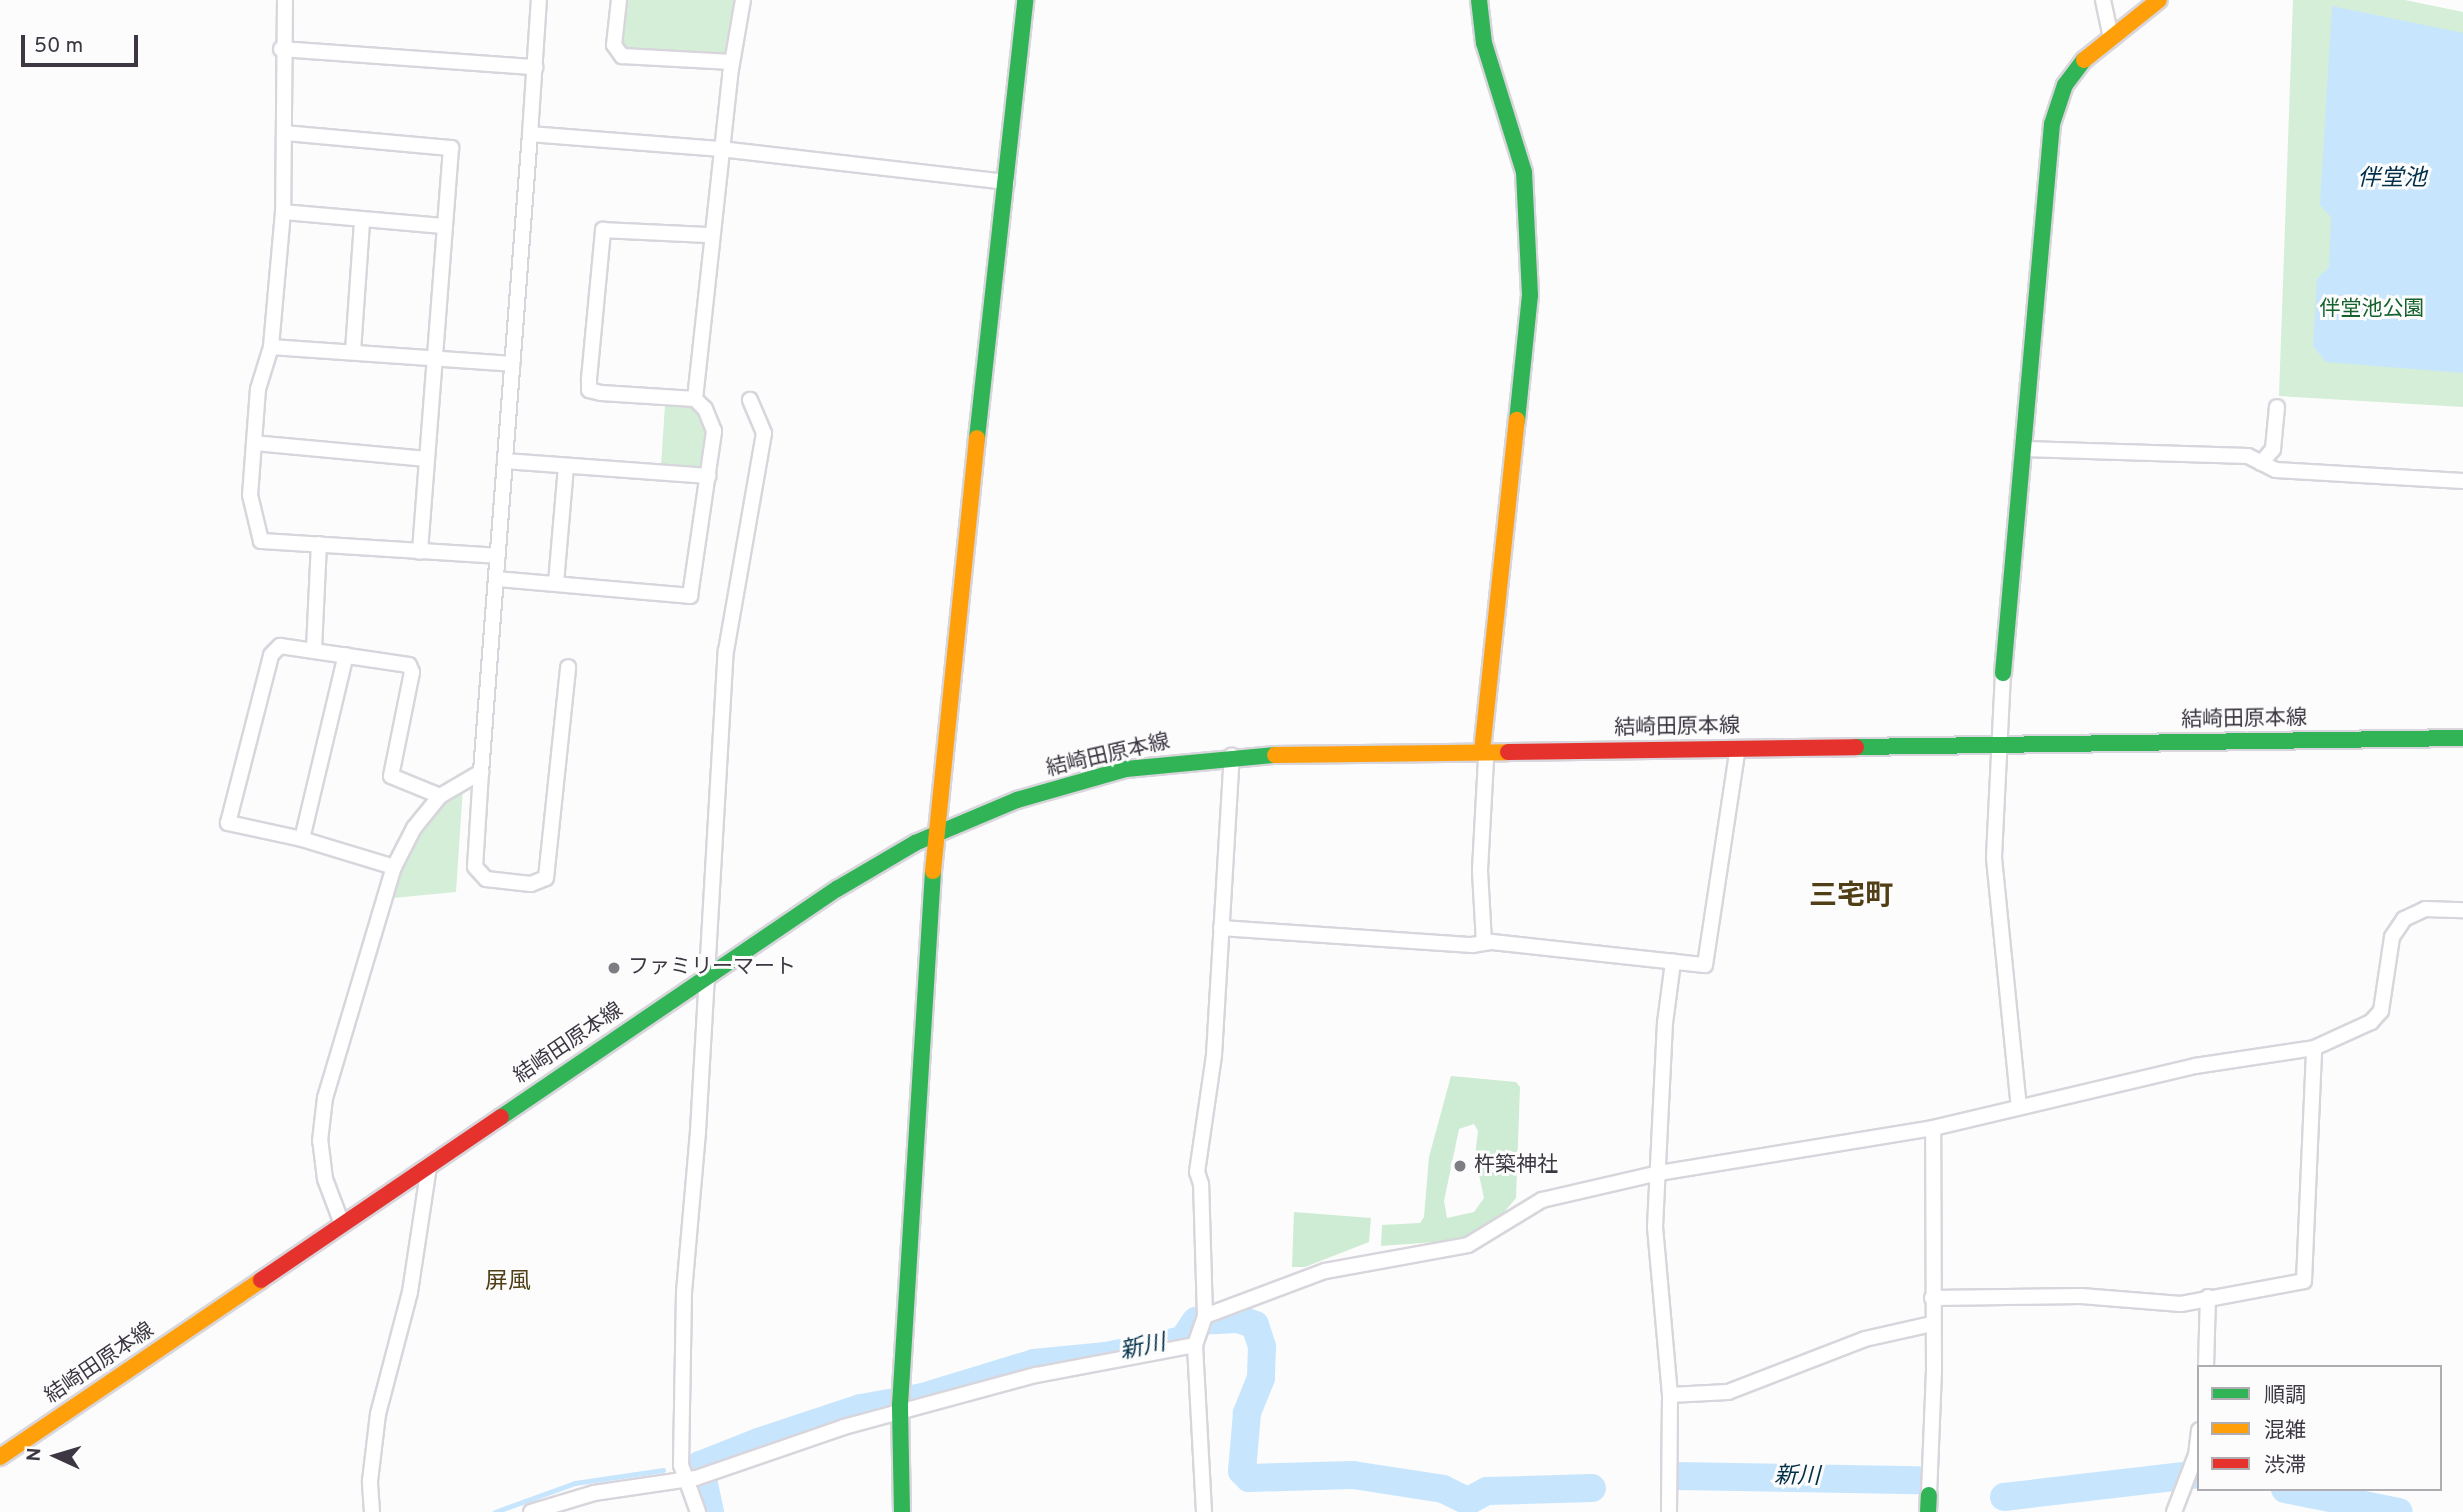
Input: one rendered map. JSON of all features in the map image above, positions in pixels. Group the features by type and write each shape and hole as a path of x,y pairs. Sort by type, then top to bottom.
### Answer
{"street":[{"path":"285,0 281,49 285,133 283,212 271,347 258,389 250,495 261,541 498,556"},
{"path":"540,0 475,867 486,879 531,884 546,878 568,667"},
{"path":"619,0 614,45 622,56 733,62"},
{"path":"497,579 690,596 714,431 695,399 721,149 743,0"},
{"path":"902,1512 900,1405 936,833 1025,0"},
{"path":"1479,0 1484,43 1524,172 1530,295 1482,751 1486,759 1479,871 1483,943"},
{"path":"2103,0 2111,39"},
{"path":"2019,1107 1994,858 2003,673 2052,124 2065,85 2088,55 2159,0"},
{"path":"281,49 535,67"},
{"path":"285,133 451,148 450,214 443,226 420,552"},
{"path":"530,134 721,149 1007,183"},
{"path":"283,212 443,226"},
{"path":"353,351 362,221"},
{"path":"695,399 589,390 600,240 603,230 612,228 711,235"},
{"path":"271,347 512,364"},
{"path":"698,1512 681,1465 684,1292 698,1131 726,651 764,433 750,400"},
{"path":"2261,463 2273,449 2277,407"},
{"path":"254,443 425,459"},
{"path":"2025,449 2248,456 2276,470 2463,481"},
{"path":"505,461 708,476"},
{"path":"556,583 566,466"},
{"path":"314,649 318,544"},
{"path":"394,867 302,839 228,823 271,655 280,646 409,665 412,672 391,776 440,796"},
{"path":"302,839 346,655"},
{"name":"結崎田原本線","path":"0,1457 705,977 886,858 936,833 1017,800 1125,769 1231,756 2463,738"},
{"path":"1220,928 1483,943 1705,965 1738,748"},
{"path":"1204,1512 1195,1345 1205,1316 1201,1184 1197,1172 1214,1055 1231,756"},
{"path":"342,1224 323,1166 320,1141 325,1098 394,867 414,828 440,796 481,772"},
{"path":"1205,1316 1325,1271 1468,1245 1542,1200 1659,1173 1933,1128 2195,1066 2315,1048 2371,1022 2381,1011 2392,937 2404,919 2425,909 2463,910"},
{"path":"1670,1512 1670,1395 1664,1367 1655,1227 1665,1023 1673,962"},
{"path":"1933,1298 2081,1296 2181,1304 2304,1281 2315,1048"},
{"path":"1928,1512 1933,1298 1933,1128"},
{"path":"372,1512 370,1481 378,1414 410,1292 429,1166"},
{"path":"2206,1365 2208,1297"},
{"path":"1670,1395 1728,1392 1865,1339 1932,1324"},
{"path":"531,1512 594,1493 687,1478 900,1405 1036,1375 1195,1345"},
{"path":"2174,1512 2197,1447"}],"green space":[{"path":"626,0 736,0 729,51 724,56 629,49 622,41"},
{"name":"伴堂池","path":"2293,0 2405,0 2463,12 2463,407 2279,396"},
{"path":"665,405 692,407 703,419 708,433 705,460 700,466 661,466"},
{"path":"463,787 456,892 393,898 402,865 418,834 443,802"},
{"path":"1451,1076 1516,1082 1520,1087 1516,1198 1500,1217 1462,1240 1381,1246 1382,1225 1420,1223 1424,1217 1429,1157","holes":["1474,1124 1478,1131 1475,1156 1484,1198 1474,1212 1447,1218 1444,1201 1459,1129"]},
{"path":"1294,1212 1371,1218 1369,1242 1305,1267 1292,1267"}],"water":[{"name":"伴堂池","path":"2332,6 2463,33 2463,373 2326,362 2313,346 2317,279 2329,267 2331,217 2320,205"}],"waterway":[{"name":"新川","path":"710,1512 700,1465 758,1442 861,1408 923,1397 1034,1363 1106,1356 1183,1340 1196,1321 1238,1319 1255,1325 1262,1347 1261,1378 1247,1413 1242,1471 1249,1478 1353,1475 1443,1489 1468,1501"},
{"name":"新川","path":"694,1466 700,1465"},
{"path":"495,1512 575,1483 663,1470"},
{"name":"新川","path":"2004,1497 2197,1474"},
{"name":"新川","path":"1676,1476 1917,1480"},
{"name":"新川","path":"1468,1501 1487,1491 1592,1488"},
{"name":"新川","path":"2295,1491 2399,1512"}],"traffic: fast":[{"path":"977,438 1025,0"},
{"path":"1479,0 1484,43 1524,172 1530,295 1517,420"},
{"path":"2003,673 2052,124 2065,85 2084,60"},
{"path":"1856,747 2463,738"},
{"path":"501,1117 837,889 915,843 1017,800 1126,769 1275,755"},
{"path":"902,1512 900,1405 933,871"},
{"path":"1928,1512 1929,1495"}],"traffic: slow":[{"path":"2084,60 2159,0"},
{"path":"1482,751 1517,420"},
{"path":"933,871 977,438"},
{"path":"1275,755 1508,752"},
{"path":"0,1457 261,1280"}],"traffic: jam":[{"path":"1508,752 1856,747"},
{"path":"261,1280 501,1117"}],"place":[{"name":"ファミリーマート","path":"614,968"},
{"name":"杵築神社","path":"1460,1166"}],"district":[{"name":"三宅町","path":"1851,897"},
{"name":"屏風","path":"508,1283"}],"park label":[{"name":"伴堂池公園","path":"2372,310"}]}
